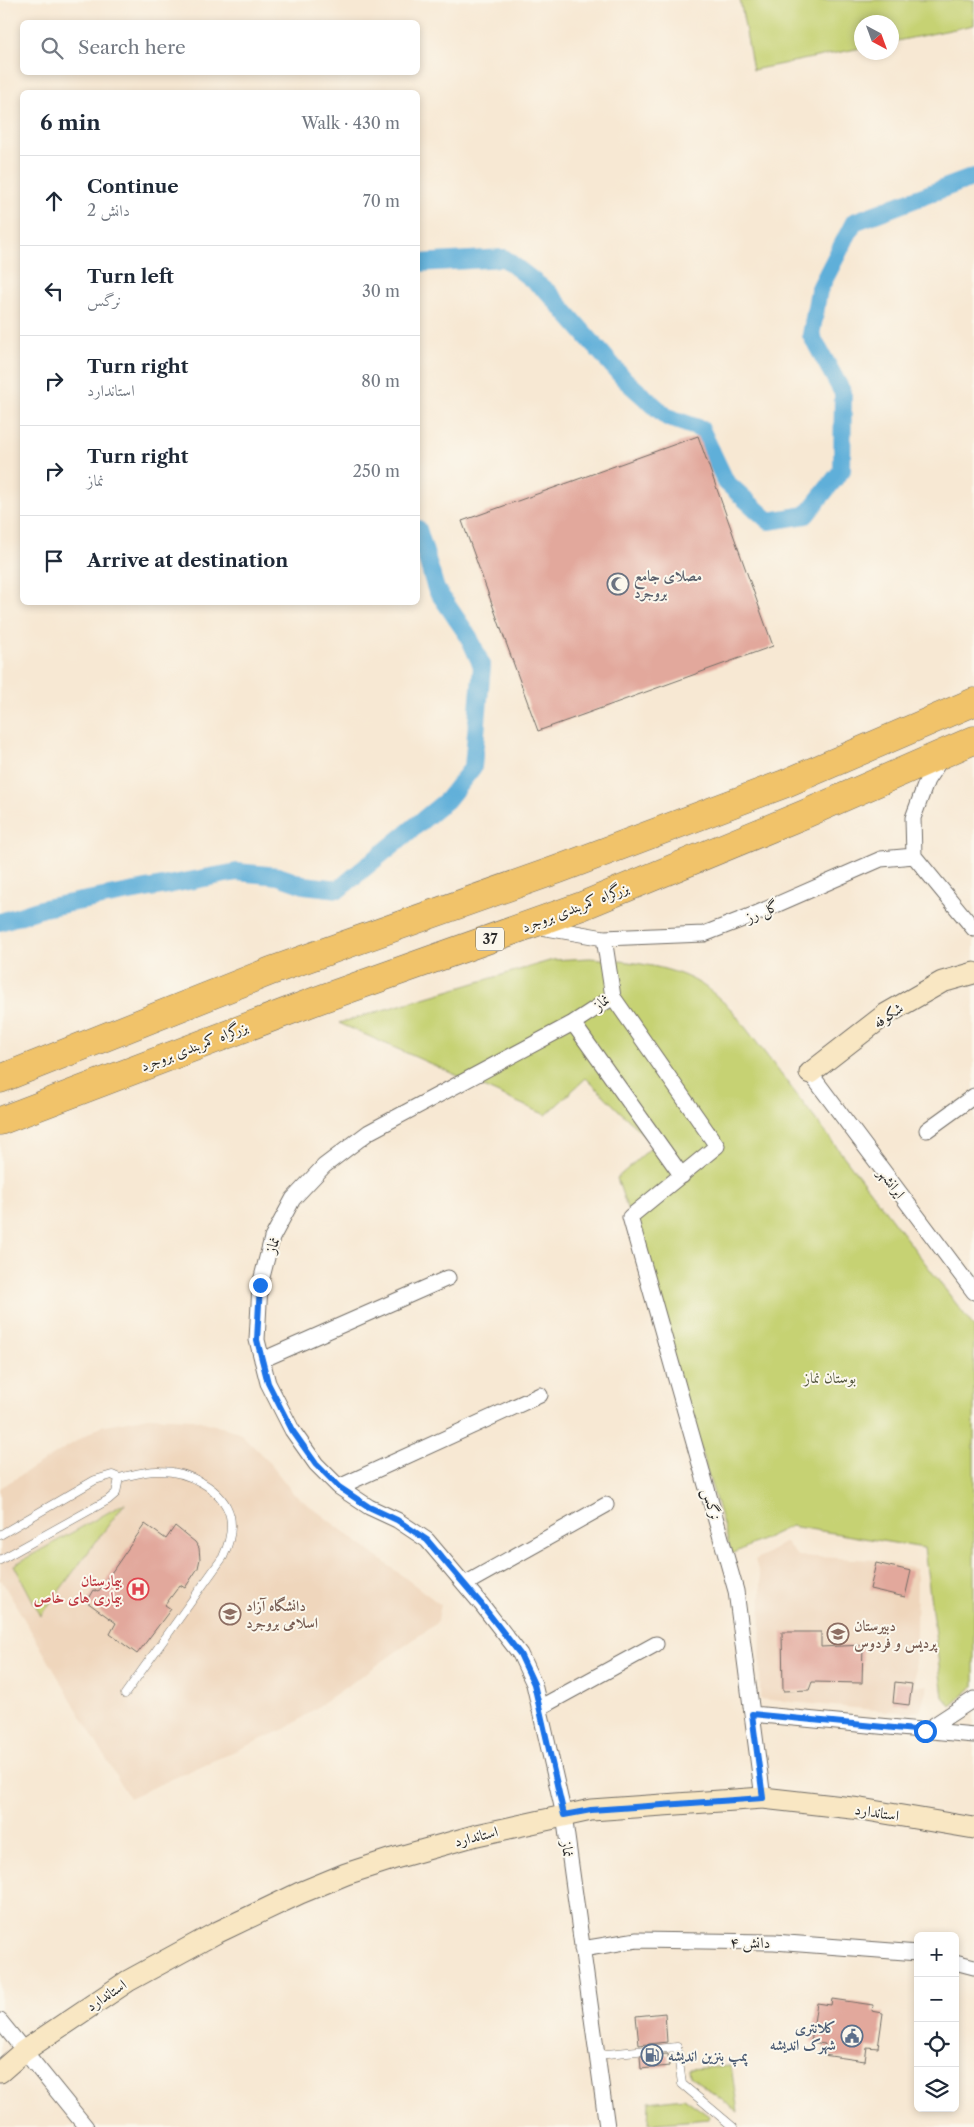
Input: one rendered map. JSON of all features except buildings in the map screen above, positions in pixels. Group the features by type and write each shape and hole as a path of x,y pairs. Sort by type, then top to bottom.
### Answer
{"highway":[{"path":"0,1079 271,971 559,869 784,784 974,702"},
{"name":"بزرگراه کمربندی بروجرد","path":"0,1121 309,1003 582,906 787,821 974,740"}],"street":[{"path":"945,752 928,780 913,818 914,856 974,929"},
{"name":"گل رز","path":"528,925 604,938 704,934 753,915 881,859 914,856"},
{"name":"نماز","path":"604,938 613,997 572,1023 369,1132 324,1166 292,1199 272,1238 260,1285 257,1340 268,1383 292,1430 316,1464 339,1487 369,1507 397,1520 427,1540 466,1584 520,1654 534,1684 564,1815 607,2127"},
{"name":"شکوفه","path":"810,1073 886,1014 942,982 974,973"},
{"path":"572,1023 682,1176 717,1146 613,997"},
{"name":"ایرانشهر","path":"810,1073 974,1292"},
{"path":"927,1130 974,1096"},
{"name":"نرگس","path":"682,1176 630,1217 736,1590 763,1798"},
{"path":"262,1360 448,1278"},
{"path":"339,1487 540,1395"},
{"path":"466,1584 606,1505"},
{"path":"539,1708 656,1644"},
{"path":"925,1731 974,1698"},
{"path":"752,1714 974,1735"},
{"name":"استاندارد","path":"0,2072 24,2051 128,1981 216,1933 300,1893 392,1858 477,1835 591,1810 763,1798 861,1809 974,1828"},
{"name":"دانش ۴","path":"582,1949 637,1940 774,1942 914,1954"},
{"path":"959,1963 974,1967"},
{"path":"0,2021 86,2127"}],"lane":[{"path":"0,1535 95,1480 112,1475 119,1478 162,1470 186,1475 199,1481 218,1495 228,1510 231,1527 230,1538 223,1557 125,1694"},
{"path":"0,1560 108,1500 116,1493 119,1478"},
{"path":"597,2055 677,2046 682,2084 734,2127"}],"shaded area":[{"name":"دانشگاه آزاد اسلامی بروجرد","path":"148,1417 193,1419 239,1432 269,1462 294,1494 441,1605 437,1623 289,1727 129,1798 0,1578 0,1488 101,1426"},
{"name":"دبیرستان پردیس و فردوس","path":"786,1542 797,1556 875,1560 915,1569 917,1577 915,1686 928,1685 920,1711 906,1713 760,1699 761,1580 755,1560"}],"green space":[{"path":"740,0 974,0 974,25 899,41 899,15 854,15 854,49 753,70"},
{"name":"بوستان نماز","path":"590,958 646,965 675,972 703,986 732,1010 974,1327 974,1686 951,1706 943,1697 924,1548 791,1526 732,1554 617,1178 654,1145 586,1078 546,1115 339,1023 553,960"},
{"path":"125,1503 41,1615 41,1616 14,1565"},
{"path":"731,2066 738,2112 690,2076 689,2069"},
{"path":"684,2098 709,2116 709,2119 648,2124 649,2102"}],"waterway":[{"path":"420,263 504,258 548,292 625,380 667,417 701,429 726,482 769,521 806,515 842,470 843,393 811,335 819,290 854,222 974,177"},
{"path":"0,922 44,908 237,872 278,876 304,885 339,889 447,800 473,767 482,666 469,637 436,589 420,536"}],"place":[{"name":"مصلای جامع بروجرد","path":"618,584"},
{"name":"بیمارستان بیماری های خاص","path":"138,1589"},
{"name":"دانشگاه آزاد اسلامی بروجرد","path":"230,1614"},
{"name":"دبیرستان پردیس و فردوس","path":"838,1634"},
{"name":"کلانتری شهرک اندیشه","path":"852,2036"},
{"name":"پمپ بنزین اندیشه","path":"652,2055"}],"route":[{"path":"260,1285 257,1340 268,1383 292,1430 316,1464 339,1487 369,1507 397,1520 427,1540 443,1557 520,1654 534,1684 564,1815 591,1810 763,1798 752,1714 925,1731"}]}
